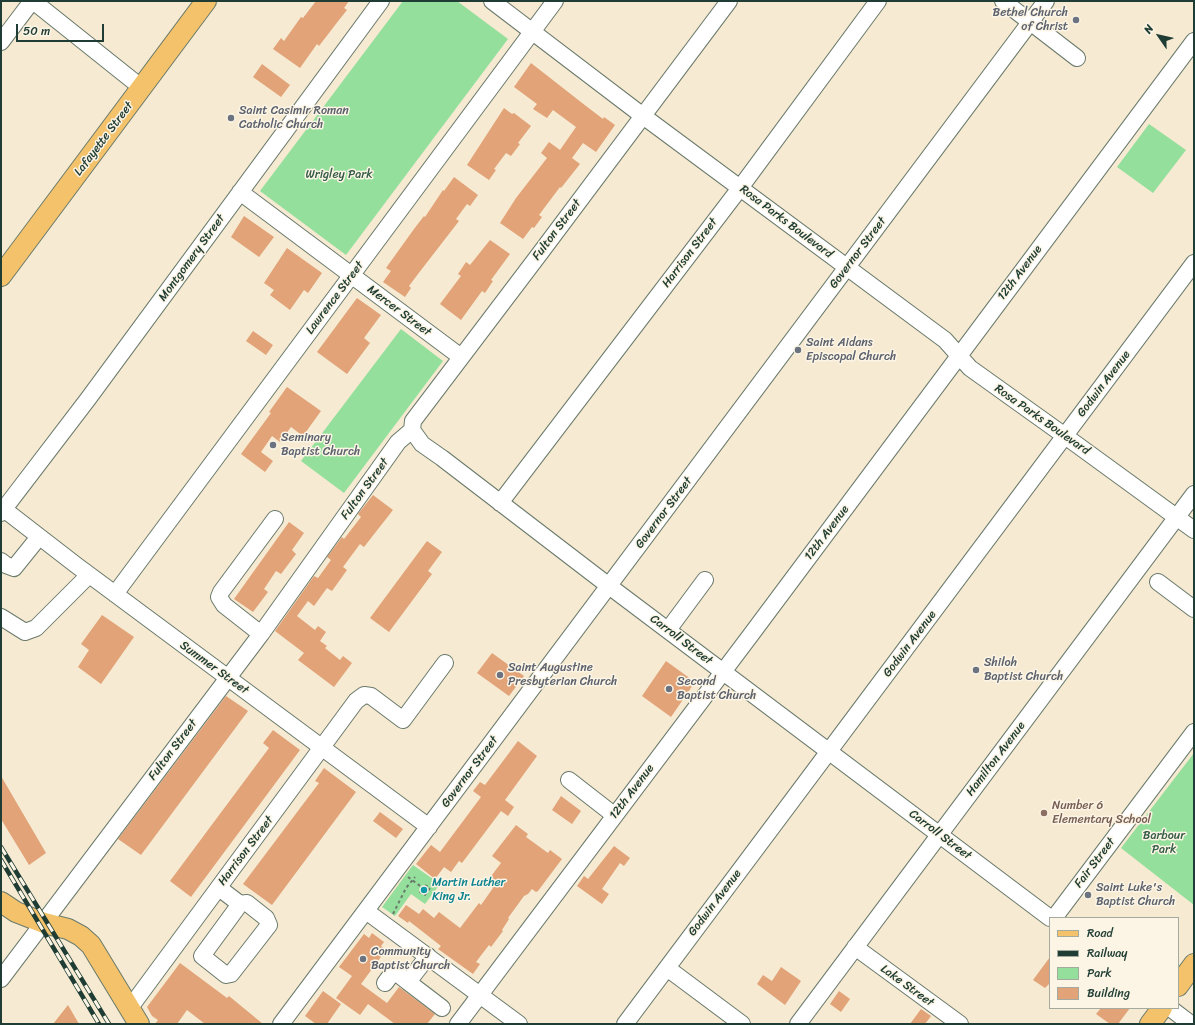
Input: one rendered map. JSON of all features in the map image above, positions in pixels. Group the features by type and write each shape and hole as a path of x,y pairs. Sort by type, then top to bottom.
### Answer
{"main road":[{"name":"Lafayette Street","path":"1,276 206,1"},
{"path":"1,902 16,912 44,923 68,929 81,936 91,945 134,1016"},
{"path":"1179,985 1194,964"},
{"path":"1150,1024 1161,1009"}],"street":[{"path":"1,42 32,1 142,88"},
{"name":"Montgomery Street","path":"2,510 88,399 381,1"},
{"name":"Rosa Parks Boulevard","path":"492,1 643,116 945,340 970,368 1194,530"},
{"name":"Lawrence Street","path":"115,594 555,1"},
{"name":"Fulton Street","path":"1,979 262,634 398,442 412,430 413,421 729,1"},
{"name":"Harrison Street","path":"500,503 740,188 878,1"},
{"path":"1003,1 1077,58"},
{"name":"Governor Street","path":"281,1024 848,268 1046,1"},
{"name":"12th Avenue","path":"458,1024 1194,41"},
{"name":"Mercer Street","path":"240,192 461,357"},
{"name":"Godwin Avenue","path":"625,1024 1194,263"},
{"name":"Carroll Street","path":"412,430 422,444 1049,917"},
{"name":"Hamilton Avenue","path":"798,1024 939,835 1149,575 1176,517 1194,494"},
{"name":"Summer Street","path":"2,510 429,827"},
{"path":"262,634 224,605 219,597 221,592 275,520"},
{"path":"1,561 14,568 39,537"},
{"path":"1,617 25,632 36,628 89,575"},
{"path":"1149,575 1194,609"},
{"path":"668,630 704,580"},
{"name":"Harrison Street","path":"134,1016 219,888 356,701 364,695 371,696 403,720 445,663"},
{"name":"Fair Street","path":"1055,917 1194,732"},
{"path":"568,780 614,815"},
{"path":"219,888 240,904 247,903 266,918 269,925 231,974 226,975 202,956 240,904"},
{"path":"366,911 519,1024"},
{"name":"Lake Street","path":"855,948 960,1024"},
{"path":"408,982 428,956"},
{"path":"667,968 742,1024"},
{"path":"385,983 394,971 442,1008"},
{"path":"1171,1009 1191,1024"}],"path":[{"path":"406,876 423,888"},
{"path":"393,915 406,888 415,877"},
{"path":"425,885 430,888 425,895 420,892 423,888 425,885"}],"green space":[{"name":"Wrigley Park","path":"403,1 457,1 508,39 346,255 260,191"},
{"path":"1149,124 1186,150 1153,193 1117,167"},
{"path":"401,329 443,361 344,493 301,461"},
{"name":"Barbour Park","path":"1194,753 1194,905 1121,848"},
{"path":"413,865 440,884 425,904 411,894 395,916 382,907"}],"building":[{"path":"316,1 349,1 344,8 347,10 319,46 317,44 300,68 273,49 281,38 284,41 301,17 303,18"},
{"path":"531,63 603,119 604,117 615,125 596,152 583,143 572,158 580,164 539,215 542,217 534,228 532,227 523,239 500,223 516,198 547,158 541,153 549,142 560,150 576,127 553,110 547,118 533,109 537,104 514,87"},
{"path":"262,64 290,85 281,97 253,77"},
{"path":"504,108 512,114 514,113 531,126 518,143 520,144 511,156 506,153 494,169 496,170 489,180 467,165"},
{"path":"454,177 478,195 470,206 467,204 456,219 459,221 409,286 411,288 405,297 383,282 391,271 386,268"},
{"path":"244,216 274,237 259,257 231,237"},
{"path":"490,240 510,254 491,280 493,281 485,293 482,291 461,320 440,304 461,276 458,274 466,262 470,265"},
{"path":"287,248 322,273 308,293 304,290 290,310 270,295 274,290 264,283"},
{"path":"357,298 381,315 364,338 370,343 347,374 317,352"},
{"path":"253,331 273,345 266,355 246,341"},
{"path":"287,387 321,411 303,436 291,427 280,442 272,436 261,452 273,461 265,472 241,454 271,413 269,412"},
{"path":"373,495 393,510 364,547 360,544 343,567 347,570 332,591 327,588 314,606 308,601 297,616 315,630 318,626 326,632 320,641 327,646 325,648 340,660 343,656 352,663 334,687 298,660 304,653 275,631 314,576 318,578 331,560 327,557 342,537 344,539 361,517 358,514"},
{"path":"289,522 304,533 292,550 296,554 281,574 276,571 264,589 268,592 253,612 234,599"},
{"path":"427,541 442,552 428,571 432,574 389,632 370,618"},
{"path":"102,615 134,637 101,684 78,667 89,650 81,644"},
{"name":"Saint Augustine Presbyterian Church","path":"492,653 524,676 509,696 477,673"},
{"name":"Second Baptist Church","path":"666,661 695,682 671,717 642,696"},
{"path":"226,696 248,711 141,855 118,839"},
{"path":"273,730 300,750 191,897 170,881 269,748 263,743"},
{"path":"518,741 537,756 505,800 514,807 508,816 501,811 462,863 459,861 451,872 444,867 435,879 416,864 431,845 440,852 481,797 473,791 480,782 485,785"},
{"path":"324,768 356,792 272,905 243,884 319,783 315,781"},
{"path":"1,776 46,853 29,865 1,819"},
{"path":"561,796 581,811 572,824 552,810"},
{"path":"380,812 403,829 396,838 373,821"},
{"path":"516,825 528,834 526,837 548,853 550,850 562,859 538,891 536,892 532,889 524,896 508,918 509,919 502,930 503,931 491,947 489,945 476,962 480,964 473,974 438,949 441,946 409,921 408,923 398,916 406,905 419,914 423,909 434,918 439,912 460,928 479,903 481,905 493,888 486,883 501,863 492,856"},
{"path":"614,846 630,858 624,866 620,863 602,889 609,894 602,904 577,886 584,876 588,879"},
{"path":"372,933 384,942 381,946 386,950 361,984 387,1003 399,987 435,1014 427,1024 395,1024 368,1004 360,1015 336,998 352,976 339,967 364,934 369,938"},
{"path":"1049,958 1049,984 1045,988 1033,980"},
{"path":"180,963 227,998 229,996 263,1024 205,1024 187,1010 177,1024 155,1024 158,1020 152,1016 147,1007"},
{"path":"781,967 801,981 785,1005 757,984 763,975 772,981"},
{"path":"323,991 341,1004 327,1024 316,1024 305,1016"},
{"path":"839,991 850,999 841,1012 830,1004"},
{"path":"68,1005 79,1024 53,1024"},
{"path":"921,1009 931,1016 925,1024 910,1024"},
{"path":"1100,1009 1129,1009 1118,1024 1110,1024 1096,1014"}],"railway":[{"path":"1,847 109,1024"},
{"path":"1,860 99,1024"}],"place":[{"name":"Bethel Church of Christ","path":"1076,20"},
{"name":"Saint Casimir Roman Catholic Church","path":"231,118"},
{"name":"Saint Aidans Episcopal Church","path":"798,350"},
{"name":"Seminary Baptist Church","path":"273,445"},
{"name":"Shiloh Baptist Church","path":"976,670"},
{"name":"Saint Augustine Presbyterian Church","path":"500,675"},
{"name":"Second Baptist Church","path":"669,689"},
{"name":"Number 6 Elementary School","path":"1044,813"},
{"name":"Martin Luther King Jr.","path":"424,890"},
{"name":"Saint Luke's Baptist Church","path":"1088,895"},
{"name":"Community Baptist Church","path":"363,959"}]}
